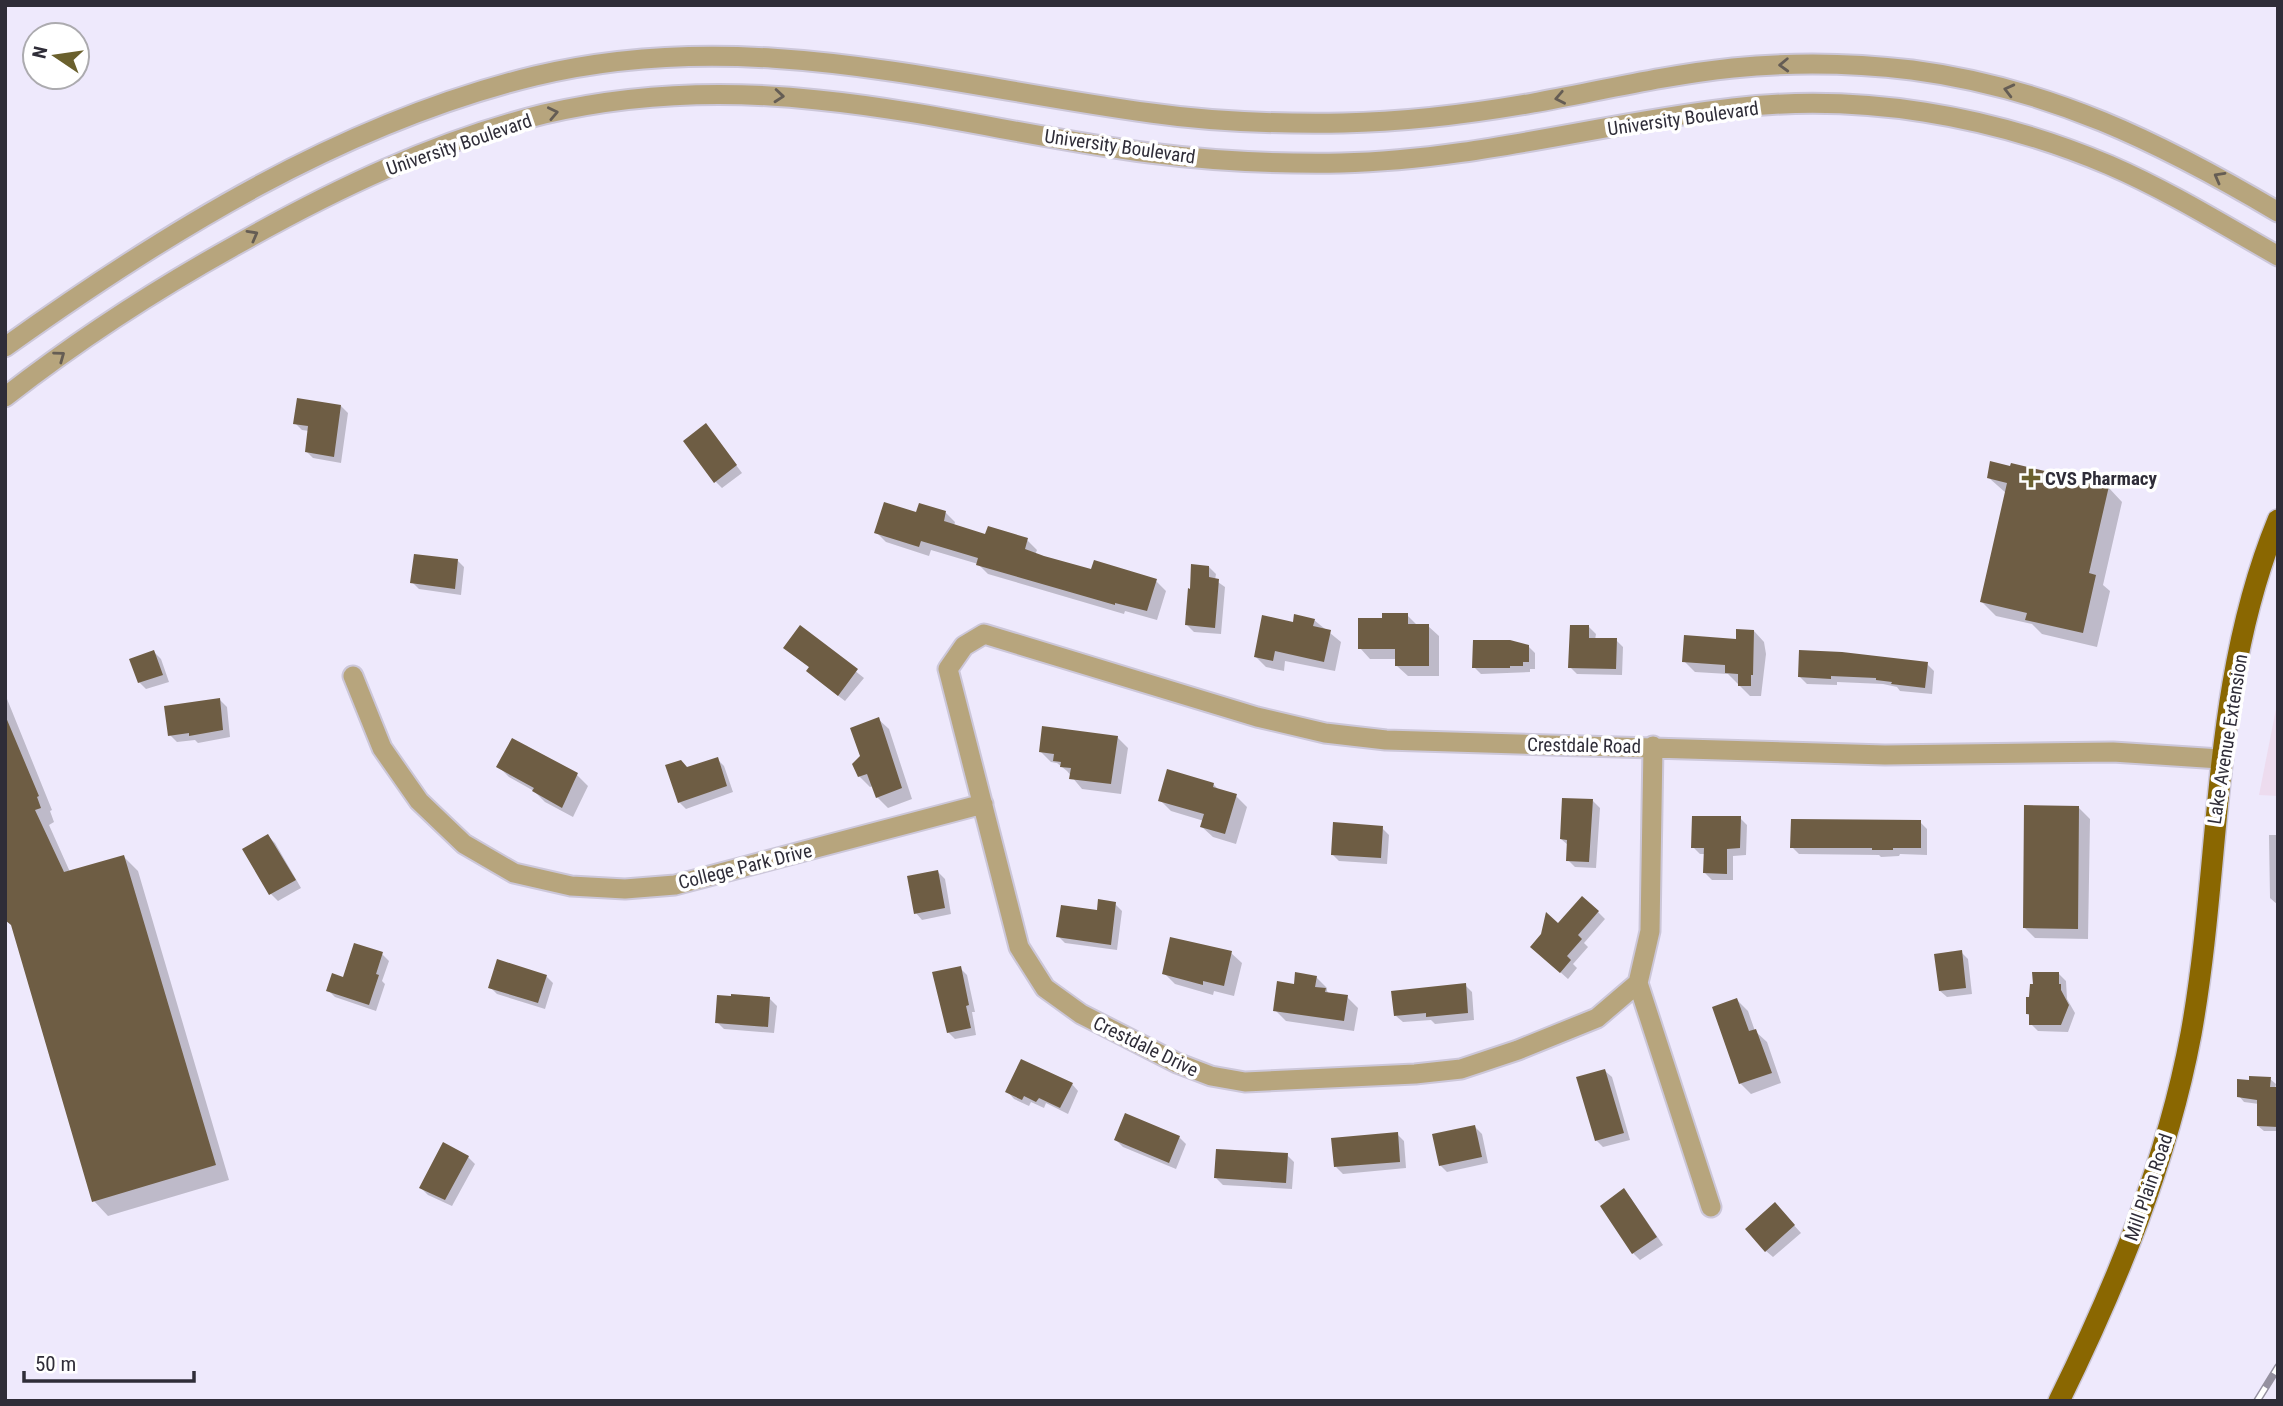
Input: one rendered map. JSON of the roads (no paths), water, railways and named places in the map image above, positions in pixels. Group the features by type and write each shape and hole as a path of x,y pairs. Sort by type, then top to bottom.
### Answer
{"main road":[{"name":"Lake Avenue Extension","path":"2201,962 2220,759 2232,681 2256,586 2278,520"},
{"name":"Mill Plain Road","path":"2059,1401 2128,1247 2152,1179 2175,1104 2191,1034 2201,962"}],"street":[{"name":"University Boulevard","path":"5,347 110,274 179,232 301,165 421,111 538,76 598,64 715,54 829,61 1156,114 1218,120 1318,123 1401,120 1461,114 1733,68 1790,64 1912,70 1976,82 2076,110 2129,131 2179,156 2278,212"},
{"name":"University Boulevard","path":"5,397 84,339 187,273 307,206 377,173 435,148 547,114 603,103 659,97 716,94 824,100 1152,153 1280,162 1368,162 1466,153 1737,107 1791,103 1850,104 1956,117 2063,147 2162,190 2278,256"},
{"name":"Crestdale Road","path":"964,646 984,634 1257,717 1325,733 1386,740 1885,755 2113,752 2220,759"},
{"name":"Crestdale Drive","path":"964,646 948,669 1019,947 1045,988 1081,1014 1177,1063 1211,1076 1245,1082 1415,1074 1461,1069 1518,1050 1597,1018 1638,983"},
{"name":"College Park Drive","path":"353,676 382,748 428,810 464,844 514,873 571,886 625,888 676,885 983,804"},
{"path":"1653,747 1650,931 1638,983 1711,1207"}],"railway":[{"path":"2257,1401 2278,1367"}],"place":[{"name":"CVS Pharmacy","path":"2031,478"}]}
